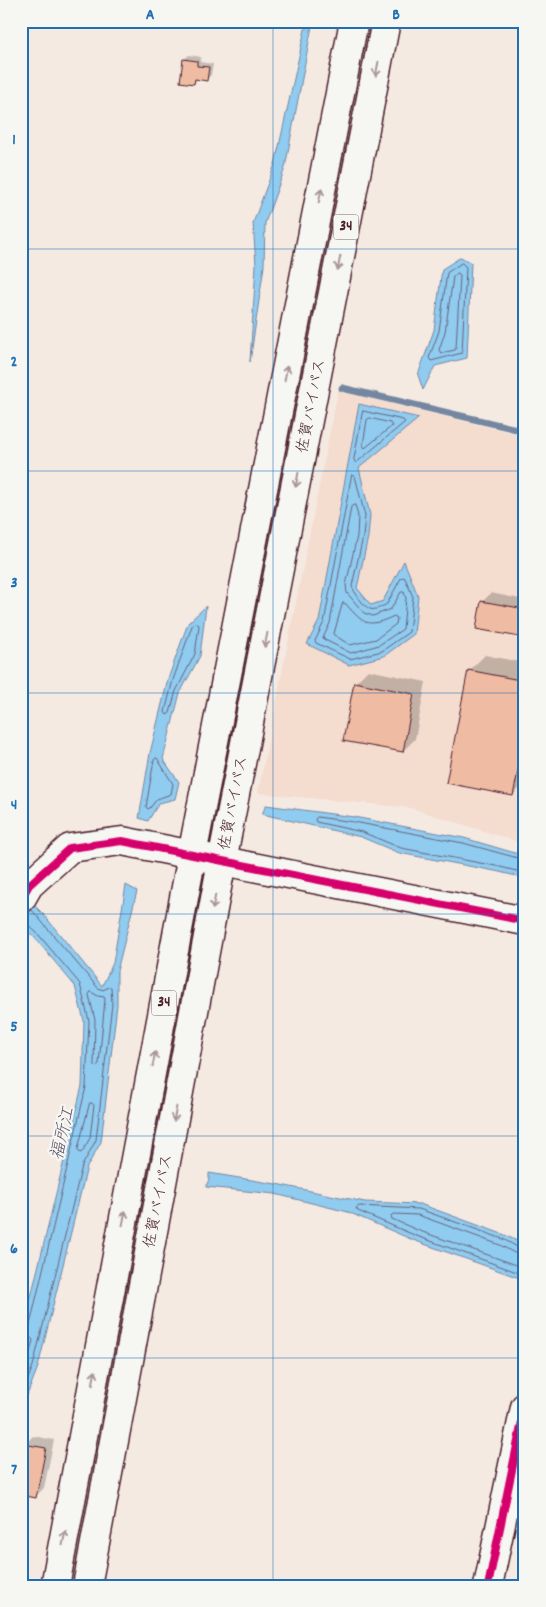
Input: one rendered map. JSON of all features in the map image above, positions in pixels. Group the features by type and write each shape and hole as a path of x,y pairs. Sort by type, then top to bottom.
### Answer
{"main road":[{"name":"佐賀バイパス","path":"55,1584 192,854 354,21"},
{"name":"佐賀バイパス","path":"87,1586 222,861 386,21"},
{"path":"25,892 70,848 122,841 525,921"},
{"path":"488,1586 525,1407"}],"shaded area":[{"path":"338,391 525,436 525,844 411,808 258,793"}],"water":[{"path":"312,26 285,168 265,223 264,266 250,362 256,265 253,223 275,164 305,29"},
{"path":"461,257 471,263 467,358 435,366 423,390 418,375 434,330 442,269"},
{"path":"359,404 419,418 359,468 370,515 368,537 357,588 371,605 383,601 404,561 418,596 414,634 384,656 349,665 307,644 319,621"},
{"path":"206,606 200,656 180,693 163,759 179,782 175,799 159,803 148,821 139,818 150,753 168,679 188,623"},
{"path":"266,805 354,817 464,838 525,856 525,878 399,853 361,837 262,814"},
{"path":"126,885 137,891 117,971 117,1005 101,1142 87,1167 38,1367 21,1411 21,1338 82,1086 84,1021 75,986 34,937 21,926 21,892 44,915 102,986 113,963"},
{"path":"209,1173 365,1202 420,1204 505,1235 525,1245 525,1280 413,1240 348,1212 275,1194 206,1187"}],"building":[{"path":"183,59 197,61 197,66 209,67 207,81 195,79 194,84 180,82"},
{"path":"481,601 525,609 525,638 476,629"},
{"path":"468,670 525,681 525,736 513,796 446,783"},
{"path":"354,682 414,694 403,752 343,741"},
{"path":"23,1444 46,1448 36,1498 21,1495 21,1454"}],"waterway":[{"path":"342,388 525,431"}],"cycle path":[{"path":"21,899 29,885 70,848 122,841 525,921"},
{"path":"488,1586 525,1407"}],"water label":[{"name":"福所江","path":"64,1134"}]}
